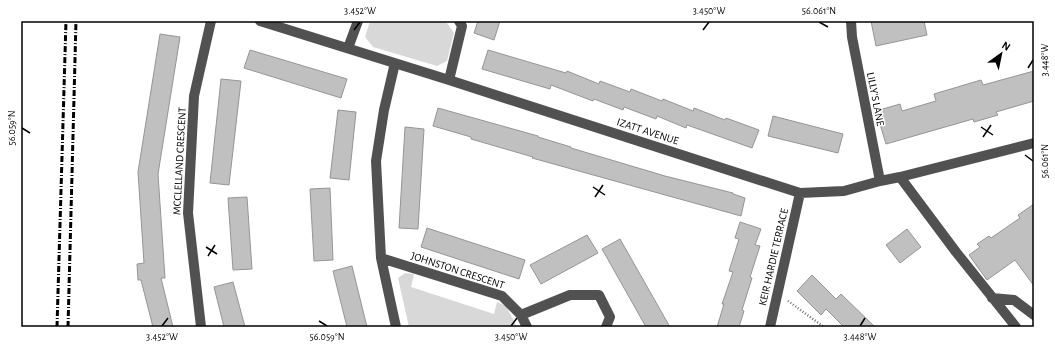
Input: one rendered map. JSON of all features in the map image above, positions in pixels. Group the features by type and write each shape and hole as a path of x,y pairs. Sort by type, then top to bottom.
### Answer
{"street":[{"name":"MCCLELLAND CRESCENT","path":"201,327 188,213 194,96 211,21"},
{"name":"IZATT AVENUE","path":"260,21 800,193 844,191 1034,143"},
{"path":"348,48 358,21"},
{"path":"448,80 462,26 459,21"},
{"name":"LILLY'S LANE","path":"851,21 852,37 880,181"},
{"path":"395,63 384,110 376,161 381,258 396,327"},
{"path":"900,177 992,298 1016,327"},
{"name":"KEIR HARDIE TERRACE","path":"770,327 800,193"},
{"name":"JOHNSTON CRESCENT","path":"381,258 502,296 521,315 527,327"},
{"path":"521,315 570,295 599,294 610,317 606,327"},
{"path":"992,298 1014,300 1034,315"}],"path":[{"path":"777,293 824,327"}],"shaded area":[{"path":"370,21 441,21 447,23 454,33 447,61 437,66 373,47 365,37"},
{"path":"405,273 414,274 411,287 494,314 497,302 506,306 517,327 409,327 398,278"}],"building":[{"path":"478,21 500,21 494,40 474,33"},
{"path":"871,21 924,21 927,35 876,46"},
{"path":"160,34 180,37 158,174 165,278 161,278 173,327 153,327 141,280 138,280 137,264 144,263 138,172"},
{"path":"250,50 347,79 341,98 244,68"},
{"path":"488,50 566,73 567,71 599,84 600,81 630,92 631,89 662,101 663,99 693,111 694,108 725,120 726,118 759,130 752,148 687,125 686,128 657,116 656,119 624,107 623,110 594,99 593,101 551,85 550,89 482,69"},
{"path":"1034,71 1034,101 996,112 998,115 974,122 973,119 886,144 876,111 900,104 902,111 936,101 934,94 981,80 983,85"},
{"path":"221,79 241,81 229,185 210,183"},
{"path":"438,108 538,136 571,148 665,176 733,193 745,198 741,216 532,158 533,157 433,126"},
{"path":"338,110 356,112 349,180 330,178"},
{"path":"773,116 843,134 838,153 768,136"},
{"path":"405,127 424,129 418,229 399,228"},
{"path":"330,188 333,260 314,261 310,189"},
{"path":"247,197 252,269 233,270 228,198"},
{"path":"1034,204 1034,286 1015,260 987,280 969,255 980,247 977,244 989,236 991,238 1020,218 1018,215"},
{"path":"740,222 761,229 755,245 760,246 750,277 752,278 742,310 744,311 739,327 717,327 724,304 722,304 733,272 729,271 739,239 735,238"},
{"path":"427,228 525,260 519,279 421,247"},
{"path":"907,229 921,247 900,263 886,245"},
{"path":"587,235 598,253 541,284 530,265"},
{"path":"620,239 670,327 646,327 602,249"},
{"path":"352,266 367,327 347,327 333,271"},
{"path":"812,275 836,299 841,294 875,327 844,327 826,309 821,315 797,291"},
{"path":"233,282 245,327 224,327 214,287"}],"railway":[{"path":"57,327 66,21"},
{"path":"68,327 76,21"}]}
